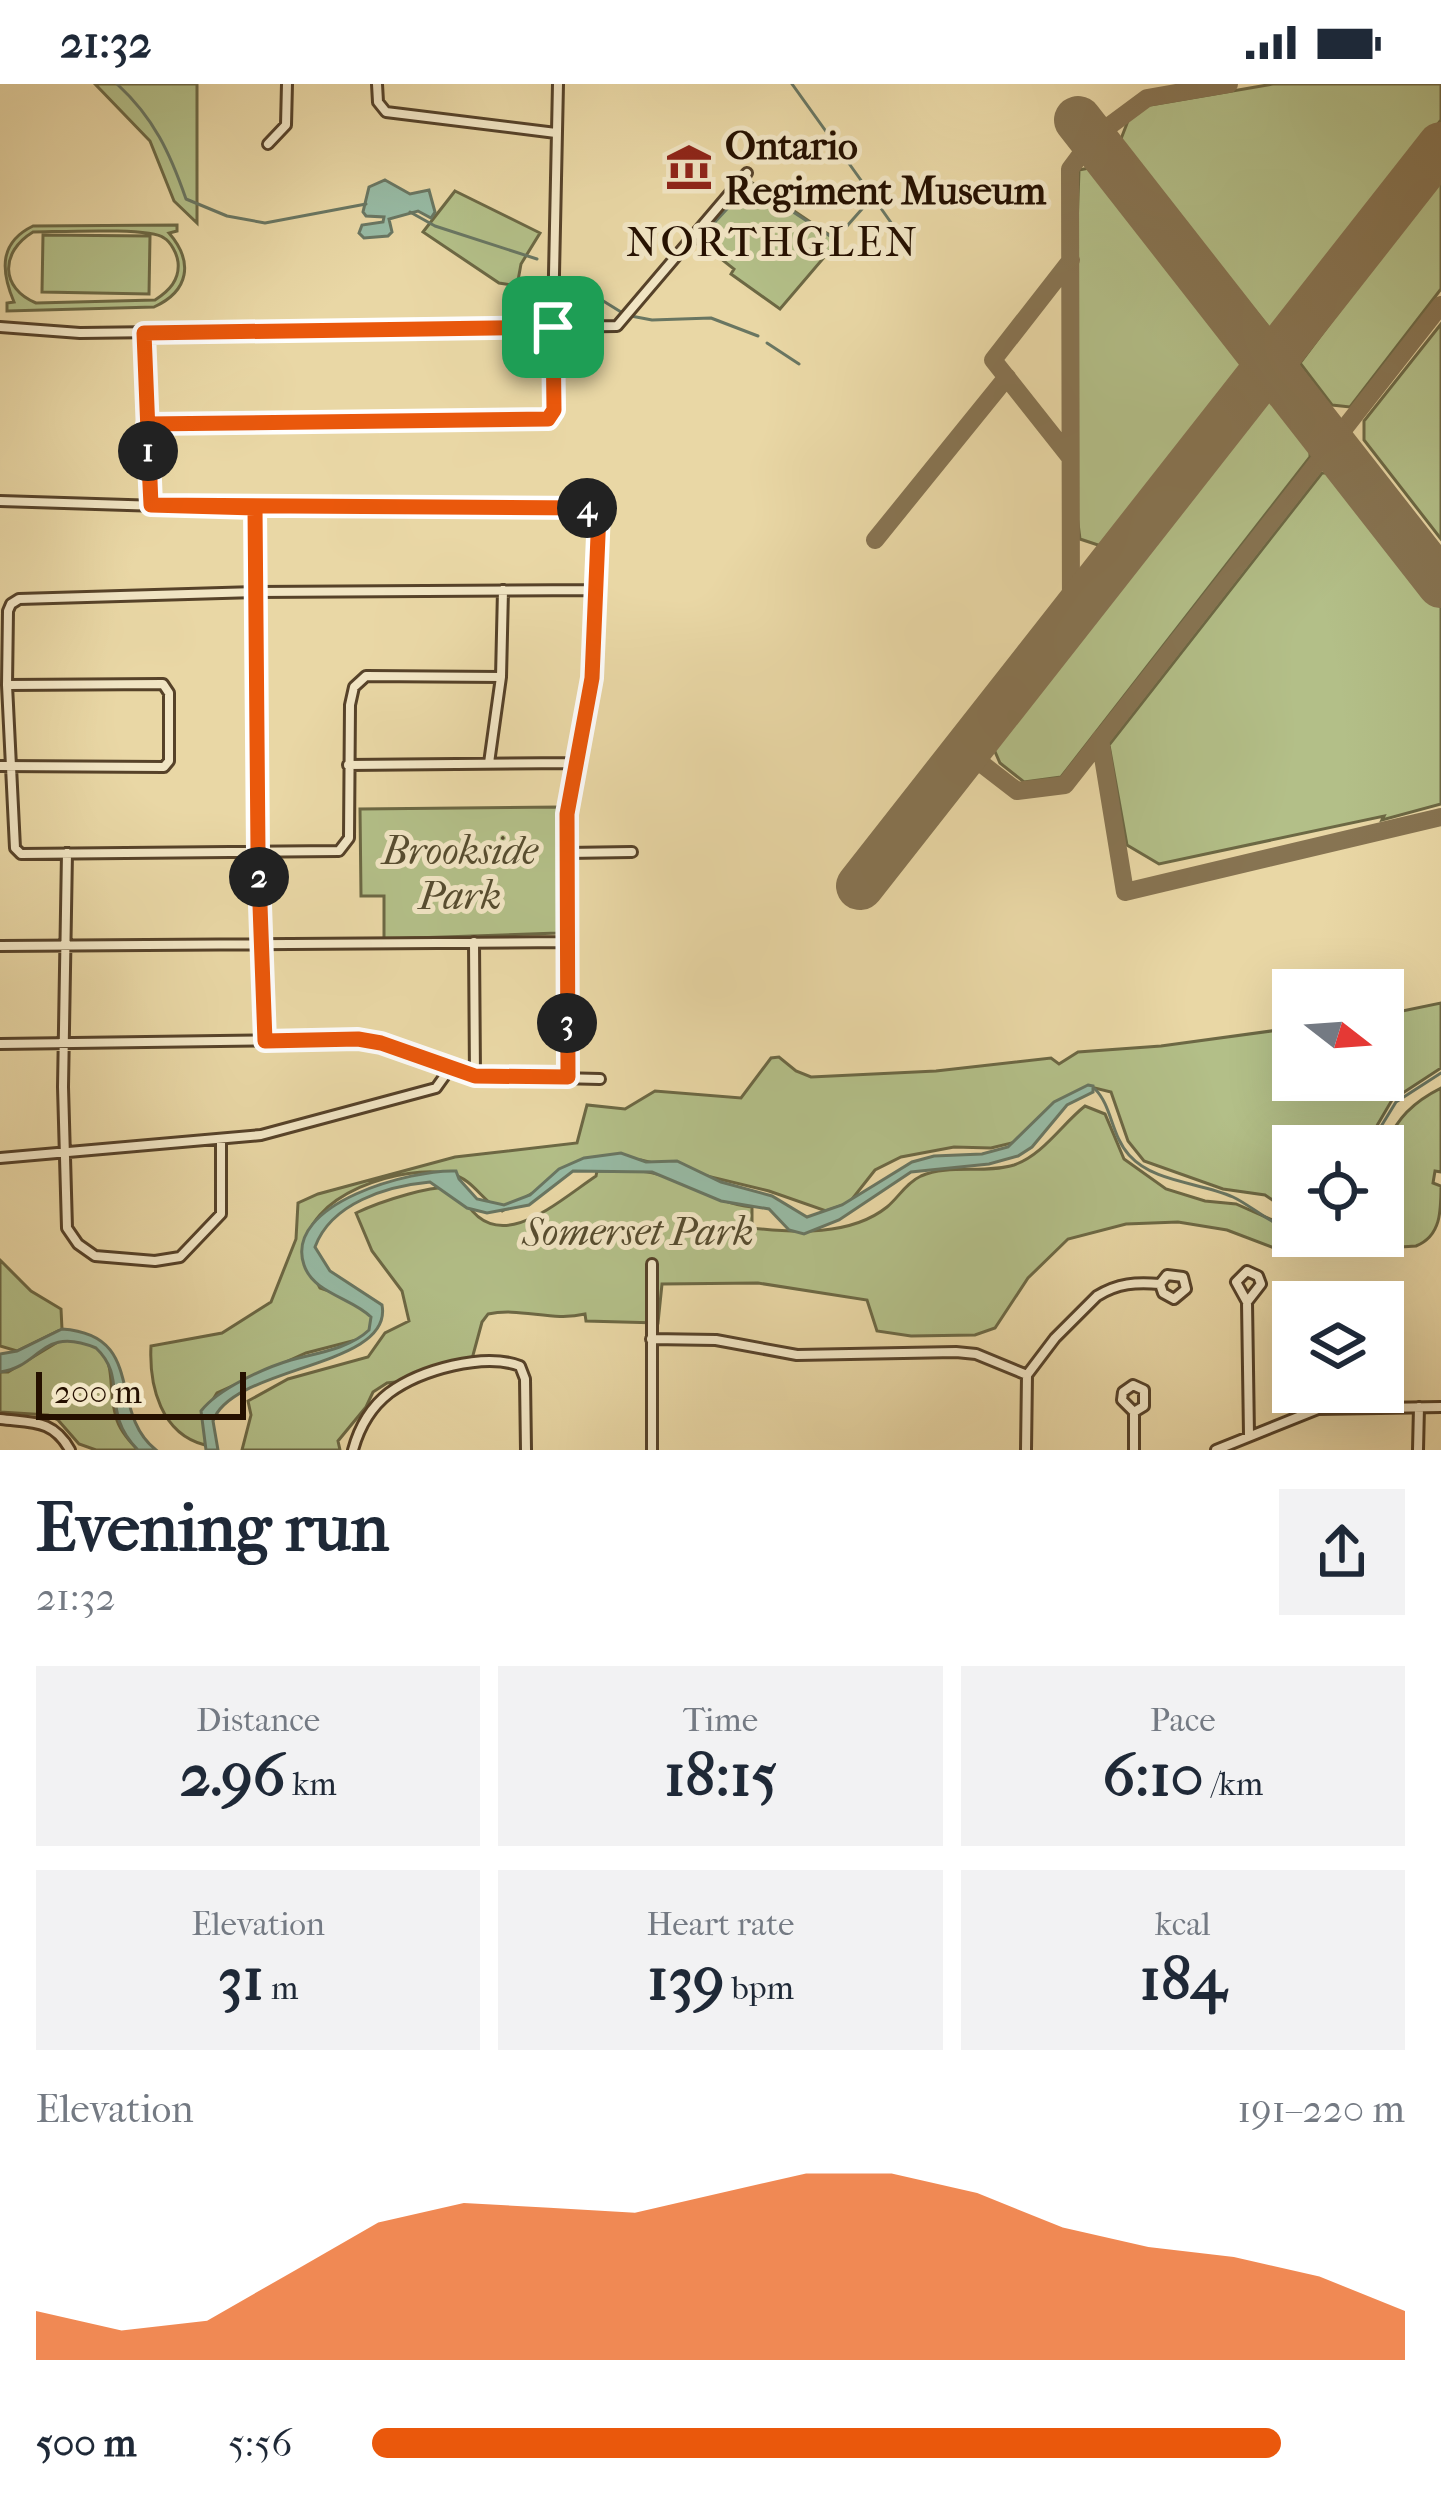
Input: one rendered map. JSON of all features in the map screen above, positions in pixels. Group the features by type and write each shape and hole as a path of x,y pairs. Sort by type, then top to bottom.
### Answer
{"street":[{"path":"268,144 286,125 287,84"},
{"path":"377,84 378,102 386,112 556,133"},
{"path":"147,424 543,420 554,410 558,84"},
{"path":"0,327 48,333 144,333 617,326 747,173"},
{"path":"144,333 151,505"},
{"path":"0,501 255,508 589,508 599,512 592,678 567,814 568,1077"},
{"path":"255,508 265,1041"},
{"path":"489,763 501,677 503,590"},
{"path":"501,677 366,676 354,687 349,838 339,850 21,854 15,848 5,767 10,604 20,599 597,590"},
{"path":"5,767 164,767 169,760 169,693 163,685 7,685"},
{"path":"348,765 575,763"},
{"path":"567,853 632,852"},
{"path":"67,854 63,1087 67,1228 94,1256 155,1261 180,1257 221,1214 221,1141"},
{"path":"474,942 475,1076"},
{"path":"0,946 567,942"},
{"path":"0,1044 358,1039 475,1076 600,1079"},
{"path":"0,1158 260,1135 436,1088 451,1067"},
{"path":"652,1264 652,1450"},
{"path":"1026,1450 1027,1375 1055,1338 1097,1296 1123,1284 1160,1284"},
{"path":"1247,1302 1249,1435"},
{"path":"651,1339 716,1340 797,1355 956,1352 976,1354 1027,1375"},
{"path":"352,1450 380,1402 421,1376 472,1364 508,1362 520,1366 525,1379 526,1450"},
{"path":"1418,1407 1418,1450"},
{"path":"1216,1450 1318,1409 1441,1407"},
{"path":"1134,1412 1134,1450"},
{"path":"0,1419 41,1424 60,1432 70,1450"}],"green space":[{"path":"95,84 197,84 197,223 174,201 150,141"},
{"path":"1273,84 1441,84 1441,120 1300,299 1270,329 1119,144 1133,108"},
{"path":"1099,166 1229,328 1246,363 1229,391 1104,547 1080,539 1069,453 1079,170"},
{"path":"1441,175 1441,289 1350,407 1332,405 1300,363"},
{"path":"751,182 834,238 832,248 780,309 731,274 734,269 701,243 695,244 740,188"},
{"path":"455,191 540,233 521,264 517,286 499,283 423,232"},
{"path":"177,225 177,231 169,233 182,255 181,284 154,307 7,311 7,303 14,302 5,268 9,248 33,226","holes":["33,232 155,235 173,248 177,274 155,300 36,303 16,288 9,269 14,249"]},
{"path":"43,235 150,236 149,294 42,292"},
{"path":"1441,324 1441,539 1364,440 1364,421"},
{"path":"1267,397 1280,397 1310,433 1310,457 1061,777 1024,782 1000,763 993,747"},
{"path":"1322,473 1341,473 1441,602 1441,804 1159,864 1127,845 1109,745"},
{"name":"Brookside Park","path":"560,807 558,933 384,939 384,896 361,896 360,809"},
{"path":"1441,1003 1441,1068 1404,1092 1404,1011"},
{"path":"1272,1031 1272,1101 1391,1101 1377,1125 1272,1125 1272,1200 1223,1189 1144,1161 1128,1141 1111,1092 1091,1087 1064,1101 1016,1142 901,1157 875,1170 849,1203 826,1211 769,1191 641,1160 591,1159 502,1211 459,1177 408,1173 338,1199 309,1233 305,1254 320,1288 367,1304 374,1323 364,1338 306,1353 217,1393 209,1406 205,1445 178,1431 156,1392 151,1346 222,1333 271,1302 296,1239 298,1203 318,1194 455,1157 577,1143 587,1105 625,1109 655,1091 741,1098 771,1058 779,1057 811,1077 936,1071 1051,1058 1059,1064 1078,1052"},
{"path":"1441,1088 1441,1172 1435,1171 1433,1183 1441,1186 1440,1213 1424,1242 1404,1247 1404,1125 1397,1125 1418,1102"},
{"name":"Somerset Park","path":"1085,1106 1105,1114 1124,1159 1166,1189 1236,1204 1272,1220 1272,1247 1227,1230 1178,1222 1126,1224 1068,1239 1028,1278 995,1328 975,1335 911,1336 877,1331 867,1300 758,1283 662,1284 658,1323 586,1321 585,1314 488,1314 472,1359 422,1379 387,1383 373,1392 338,1441 340,1450 242,1450 251,1415 248,1401 288,1379 368,1357 385,1333 409,1321 402,1291 372,1251 356,1213 408,1194 459,1189 472,1211 488,1223 505,1225 542,1213 597,1171 642,1171 752,1207 752,1228 840,1228 873,1216 921,1176 1014,1165 1043,1147"},
{"path":"0,1260 31,1291 61,1309 62,1329 17,1351 0,1346"},
{"path":"61,1340 82,1342 104,1354 117,1422 138,1450 96,1450 79,1444 48,1415 0,1412 0,1372 8,1372"}],"shaded area":[{"path":"385,180 410,194 429,190 435,212 431,218 418,211 389,219 392,232 388,236 364,238 359,233 362,225 383,222 384,217 363,212 369,187"},
{"path":"1088,1085 1093,1092 1067,1105 1032,1147 1018,1156 989,1164 911,1172 839,1220 804,1234 789,1230 769,1209 721,1201 652,1172 573,1171 529,1205 487,1213 467,1208 430,1182 362,1200 334,1219 315,1247 330,1271 382,1305 379,1326 339,1355 278,1376 226,1403 213,1421 218,1450 206,1450 201,1411 218,1395 268,1368 342,1346 369,1330 371,1317 324,1289 304,1265 303,1243 313,1224 356,1194 411,1176 456,1171 477,1199 504,1205 530,1195 559,1169 584,1158 621,1153 646,1162 677,1161 721,1182 772,1196 807,1217 842,1205 912,1162 1008,1147 1054,1102"},
{"path":"62,1329 88,1334 106,1345 116,1360 141,1434 156,1450 138,1450 126,1436 111,1372 96,1348 78,1342 52,1344 14,1369 0,1372 0,1354"}],"waterway":[{"path":"117,84 159,137 186,199 227,216 265,223 366,204"},
{"path":"792,84 873,197 867,204"},
{"path":"702,236 750,184 830,236"},
{"path":"880,207 904,241"},
{"path":"847,226 862,209"},
{"path":"410,212 435,226 537,259"},
{"path":"571,281 621,312"},
{"path":"631,316 711,318 758,336"},
{"path":"767,343 799,364"},
{"path":"1382,1125 1396,1102 1441,1073"},
{"path":"1095,1089 1118,1139 1139,1164 1164,1177 1233,1197 1272,1221"}],"taxiway":[{"path":"1071,617 1070,169 1093,138 1147,98 1229,84"},
{"path":"1069,456 993,360 1071,260"},
{"path":"970,745 982,764 1017,791 1065,785 1441,305"},
{"path":"875,540 1007,377"},
{"path":"1100,739 1125,892 1441,817"}],"runway":[{"path":"1078,120 1441,584"},
{"path":"860,886 1441,146"}],"place":[{"name":"Ontario Regiment Museum","path":"689,167"}],"district":[{"name":"NORTHGLEN","path":"773,241"}],"route":[{"path":"553,327 144,333 147,424 151,505 255,508 265,1041 358,1039 475,1076 568,1077 567,814 592,678 599,512 589,508 151,505 147,424 548,419 554,410 553,327"}]}
